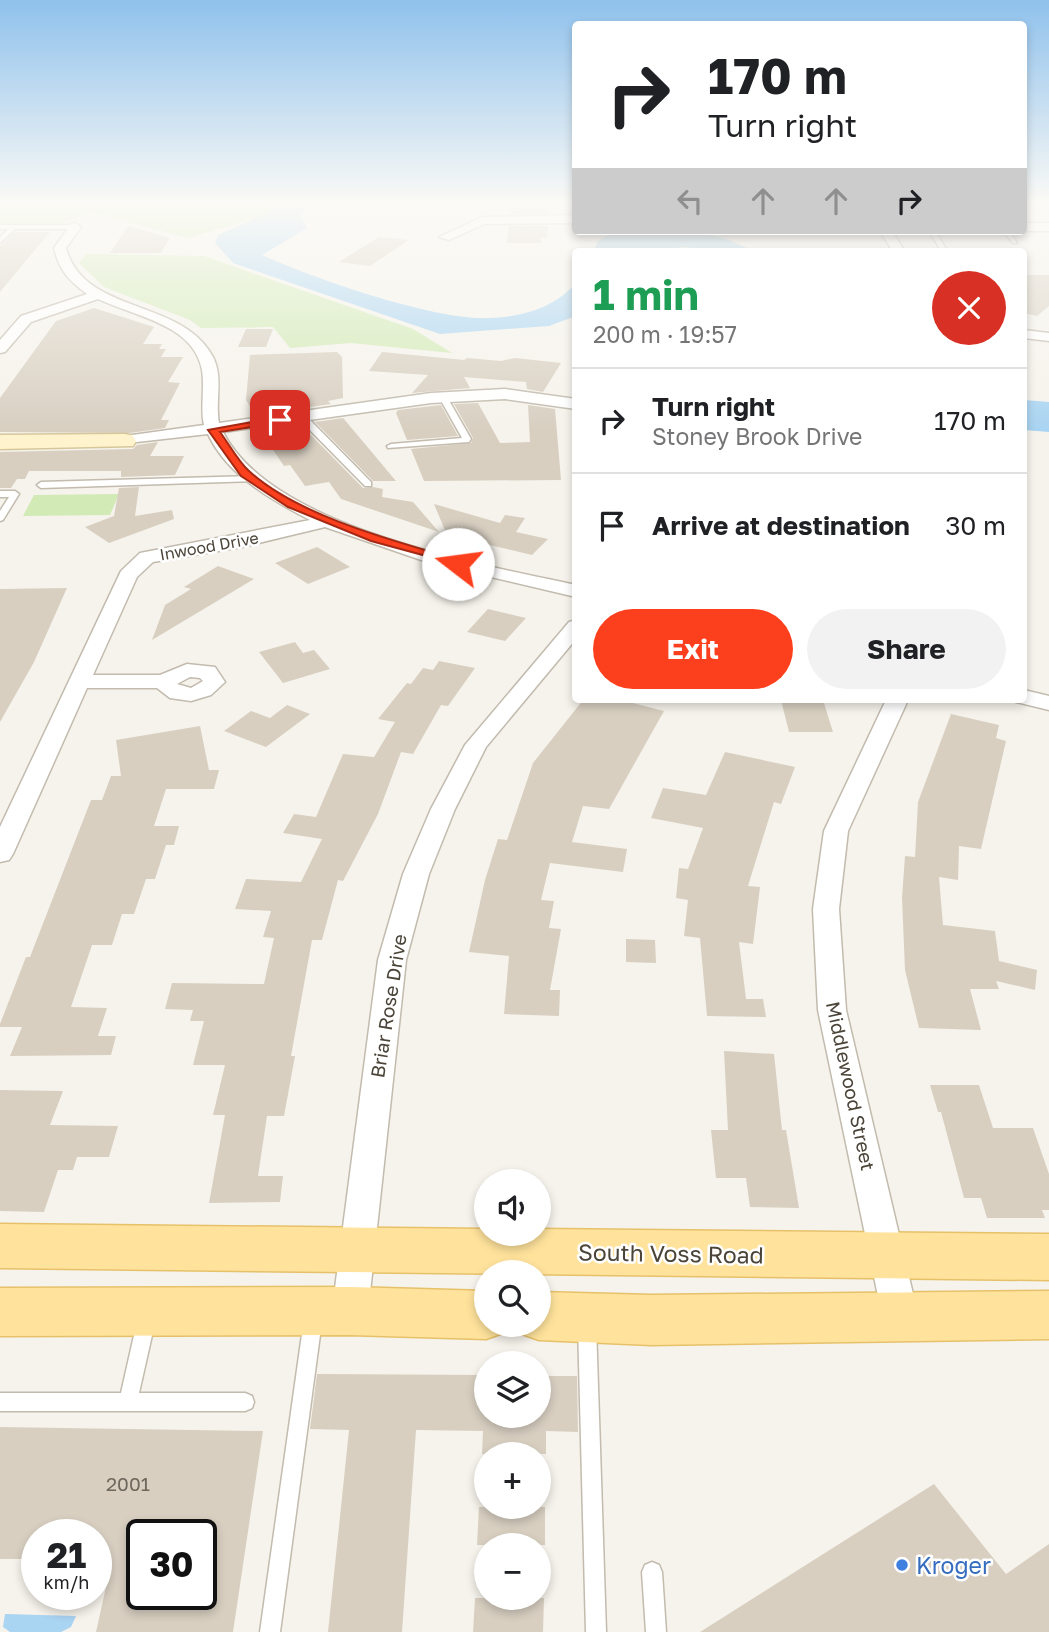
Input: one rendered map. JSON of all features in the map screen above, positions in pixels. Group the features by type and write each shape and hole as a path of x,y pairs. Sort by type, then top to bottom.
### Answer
{"main road":[{"name":"South Voss Road","path":"3,1256 356,1249 1049,1257"},
{"path":"0,1312 332,1311 474,1315"},
{"path":"563,1317 651,1320 1049,1315"}],"street":[{"path":"75,278 97,295 171,323 205,353 211,365 208,417 220,443 253,479 292,505 435,558 572,590"},
{"path":"0,349 26,319 97,295"},
{"path":"1027,327 1049,328"},
{"path":"1027,334 1049,337"},
{"path":"0,442 125,441 443,397 505,394 572,403"},
{"name":"Inwood Drive","path":"0,855 128,575 147,557 242,541 328,520"},
{"name":"Briar Rose Drive","path":"332,1311 356,1249 392,960 416,874 443,809 477,745 572,631"},
{"path":"78,681 166,682"},
{"path":"1027,698 1049,702"},
{"name":"Middlewood Street","path":"896,703 836,831 826,909 832,1010 900,1315"}],"lane":[{"path":"391,446 466,440 443,397"},
{"path":"302,417 368,484"},
{"path":"41,485 253,479"},
{"path":"0,494 15,494 0,518"},
{"path":"128,1402 148,1311"},
{"path":"270,1632 332,1311"},
{"path":"563,1317 596,1632"},
{"path":"0,1402 244,1402"},
{"path":"652,1572 656,1632"}],"green space":[{"path":"95,278 267,278 413,329 452,353 351,343 290,348 273,327 201,328 190,320 104,287"},
{"path":"119,494 110,515 23,516 34,495"}],"water":[{"path":"277,278 320,278 438,313 489,318 537,310 558,299 572,287 572,317 549,326 440,334"},
{"path":"1027,400 1049,402 1049,432 1027,430"},
{"path":"5,1614 76,1616 71,1627 61,1632 10,1632 3,1627"}],"building":[{"path":"0,278 12,278 0,292"},
{"path":"1027,278 1049,278 1049,306 1037,316 1027,314"},
{"path":"94,308 154,327 143,344 162,344 159,349 166,349 161,357 183,357 168,382 180,383 161,420 169,420 165,428 130,433 0,432 0,398 56,321"},
{"path":"246,329 273,329 266,347 238,347"},
{"path":"337,352 342,357 343,398 328,401 331,404 255,415 246,400 250,355"},
{"path":"382,352 464,360 501,361 515,358 561,363 543,392 527,389 526,382 464,377 470,388 412,393 428,375 369,371"},
{"path":"478,403 500,443 530,442 528,405 555,409 561,480 424,481 411,449 471,443 473,438 454,404"},
{"path":"441,405 458,436 407,440 396,413 398,410"},
{"path":"343,418 396,481 373,481 315,422"},
{"path":"300,424 363,488 383,489 382,497 413,502 439,532 341,499 329,482 305,486 290,465 284,466 263,435 267,434 264,429"},
{"path":"158,442 150,456 184,456 175,475 121,477 121,471 29,471 25,479 17,479 11,488 0,488 0,452 133,449 137,445"},
{"path":"139,487 135,516 172,510 174,519 109,543 85,527 114,516 119,488"},
{"path":"434,504 500,523 505,515 525,518 516,532 548,539 532,555 447,535"},
{"path":"317,547 350,567 308,584 275,563"},
{"path":"218,566 254,579 152,640 165,605 191,589 184,587"},
{"path":"67,588 34,662 0,722 0,589"},
{"path":"488,609 526,618 505,641 467,632"},
{"path":"295,642 303,653 314,650 330,669 283,683 259,652"},
{"path":"439,661 475,668 448,706 441,705 413,754 401,752 378,814 343,881 338,880 322,940 312,940 291,1056 295,1056 284,1116 267,1116 258,1176 283,1176 280,1202 209,1203 225,1115 213,1115 225,1065 193,1065 204,1021 190,1021 193,1010 165,1009 172,983 264,984 274,938 263,937 271,911 235,909 246,879 301,882 322,839 283,833 294,814 316,817 343,754 374,757 395,722 378,719 407,683 411,684 423,668 433,670"},
{"path":"581,703 633,703 664,711 609,809 583,806 572,842 627,849 623,872 550,863 541,900 554,901 549,928 561,929 550,990 560,990 559,1016 504,1014 509,956 469,952 485,880 498,839 507,840 533,763"},
{"path":"782,703 824,703 833,732 789,732"},
{"path":"287,705 310,714 266,747 224,731 251,711 270,718"},
{"path":"951,714 999,725 996,738 1006,741 981,849 959,846 958,880 939,877 943,925 995,931 999,961 1037,970 1035,990 996,981 999,989 970,989 981,1030 919,1028 905,970 902,898 905,856 915,857 918,802"},
{"path":"200,726 209,770 219,770 214,789 166,789 154,826 179,826 174,845 166,845 155,879 146,879 134,914 122,914 112,945 92,945 71,1007 107,1008 98,1036 116,1036 111,1055 10,1056 22,1027 0,1027 0,1024 26,957 30,957 91,800 102,800 111,776 121,776 116,740"},
{"path":"725,752 795,767 781,804 774,802 748,886 760,887 753,944 739,942 746,999 763,999 766,1017 707,1016 700,938 684,936 688,900 676,898 679,868 688,869 703,828 651,818 663,788 706,795"},
{"path":"626,939 655,940 656,963 626,962"},
{"path":"724,1051 774,1054 782,1130 786,1130 799,1208 750,1207 746,1178 716,1178 711,1130 728,1130"},
{"path":"930,1085 979,1085 993,1128 1033,1128 1049,1174 1049,1210 1042,1210 1045,1218 987,1218 981,1198 964,1198 941,1112 938,1112"},
{"path":"0,1090 63,1091 50,1125 118,1126 109,1157 77,1157 73,1170 58,1170 44,1212 0,1211"},
{"path":"317,1374 474,1375 474,1428 551,1428 551,1376 577,1376 578,1432 546,1431 546,1442 483,1442 483,1431 416,1430 402,1632 328,1632 349,1430 310,1429"},
{"path":"0,1427 263,1431 233,1632 96,1632 101,1610 112,1610 112,1519 21,1519 21,1559 0,1559"},
{"name":"Kroger","path":"934,1484 1006,1574 1049,1544 1049,1632 700,1632"},
{"path":"478,1519 545,1519 545,1533 478,1533"},
{"path":"474,1610 544,1610 543,1632 473,1632"}],"place":[{"name":"Kroger","path":"902,1565"}],"route":[{"path":"280,420 213,430 220,443 245,473 292,505 375,539 458,564"}]}
